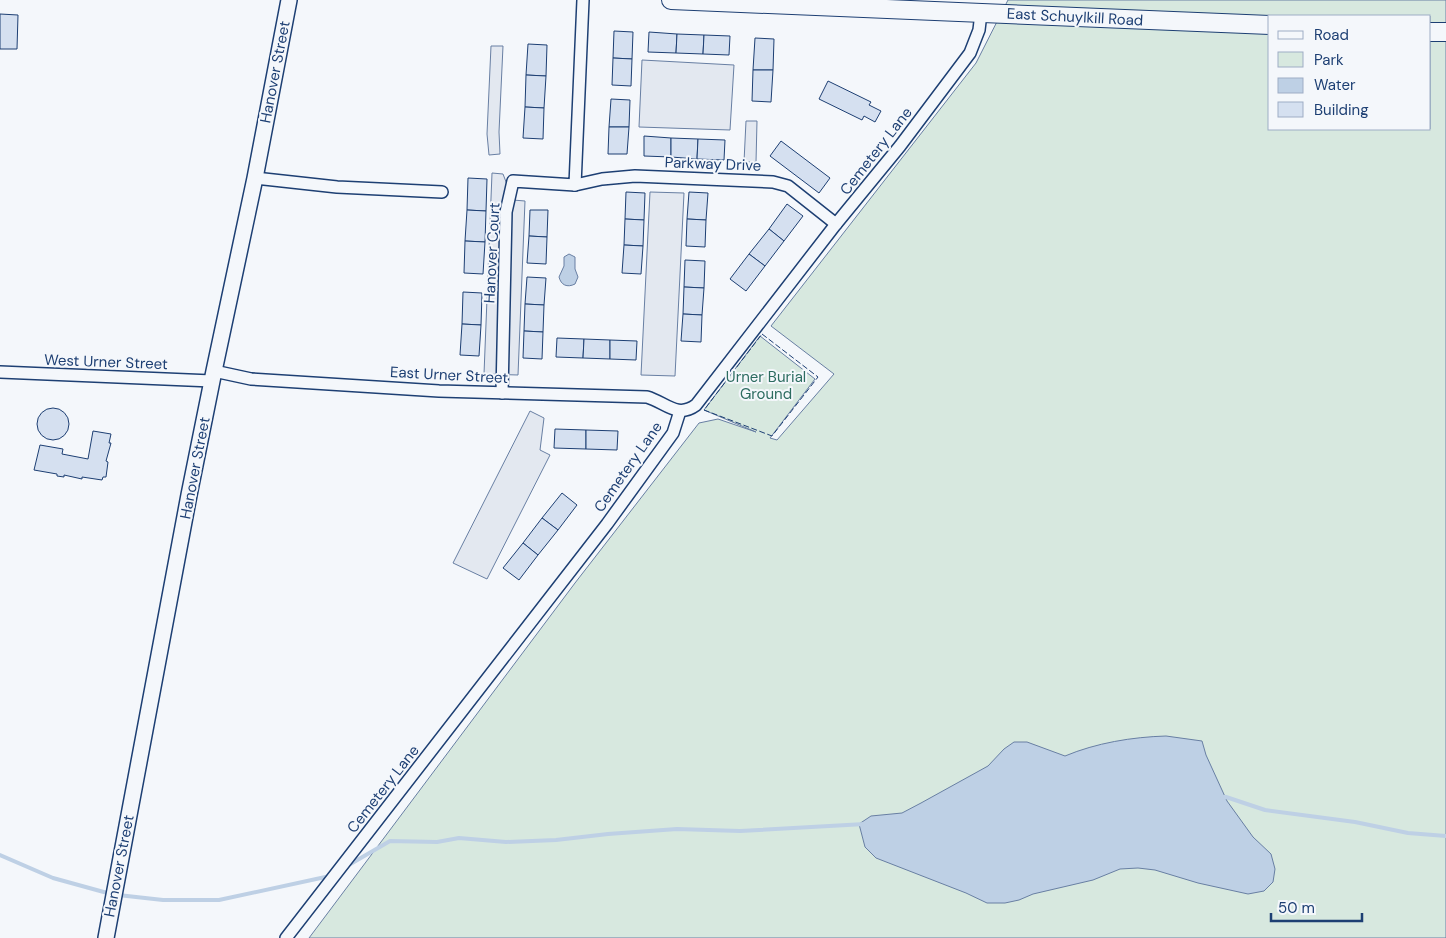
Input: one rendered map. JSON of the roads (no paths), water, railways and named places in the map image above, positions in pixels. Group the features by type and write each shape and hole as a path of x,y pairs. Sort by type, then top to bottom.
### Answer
{"main road":[{"name":"Hanover Street","path":"106,938 212,376 255,178 289,0"},
{"name":"East Schuylkill Road","path":"670,0 1268,25"},
{"path":"1431,32 1446,32"}],"street":[{"path":"575,185 583,0"},
{"name":"Cemetery Lane","path":"286,938 607,524 673,433 680,411 690,410 696,405 970,53 979,30 981,13"},
{"name":"Parkway Drive","path":"575,185 602,179 635,176 773,182 788,186 836,224"},
{"path":"255,178 338,187 442,192"},
{"name":"Hanover Court","path":"502,393 506,212 513,181 575,185"},
{"name":"West Urner Street","path":"0,372 212,376"},
{"name":"East Urner Street","path":"212,376 440,391 647,397 680,411"}],"water":[{"path":"569,254 575,257 575,269 578,277 575,284 567,286 563,284 559,277 564,266 564,257"},
{"path":"1166,736 1202,741 1206,755 1227,801 1253,837 1271,854 1275,869 1273,882 1264,891 1248,894 1198,883 1155,870 1138,868 1120,869 1093,880 1033,894 1019,900 1005,903 987,903 876,858 865,847 859,824 871,816 902,813 921,803 988,766 1004,749 1014,742 1027,742 1065,756 1114,742"}],"waterway":[{"path":"1222,797 1265,810 1355,822 1408,833 1446,836"},
{"path":"347,866 390,841 437,842 459,838 506,842 556,840 677,829 740,831 865,824"},
{"path":"0,855 53,878 111,894"},
{"path":"118,895 163,900 219,900 330,876"}],"park label":[{"name":"Urner Burial Ground","path":"766,386"}]}
